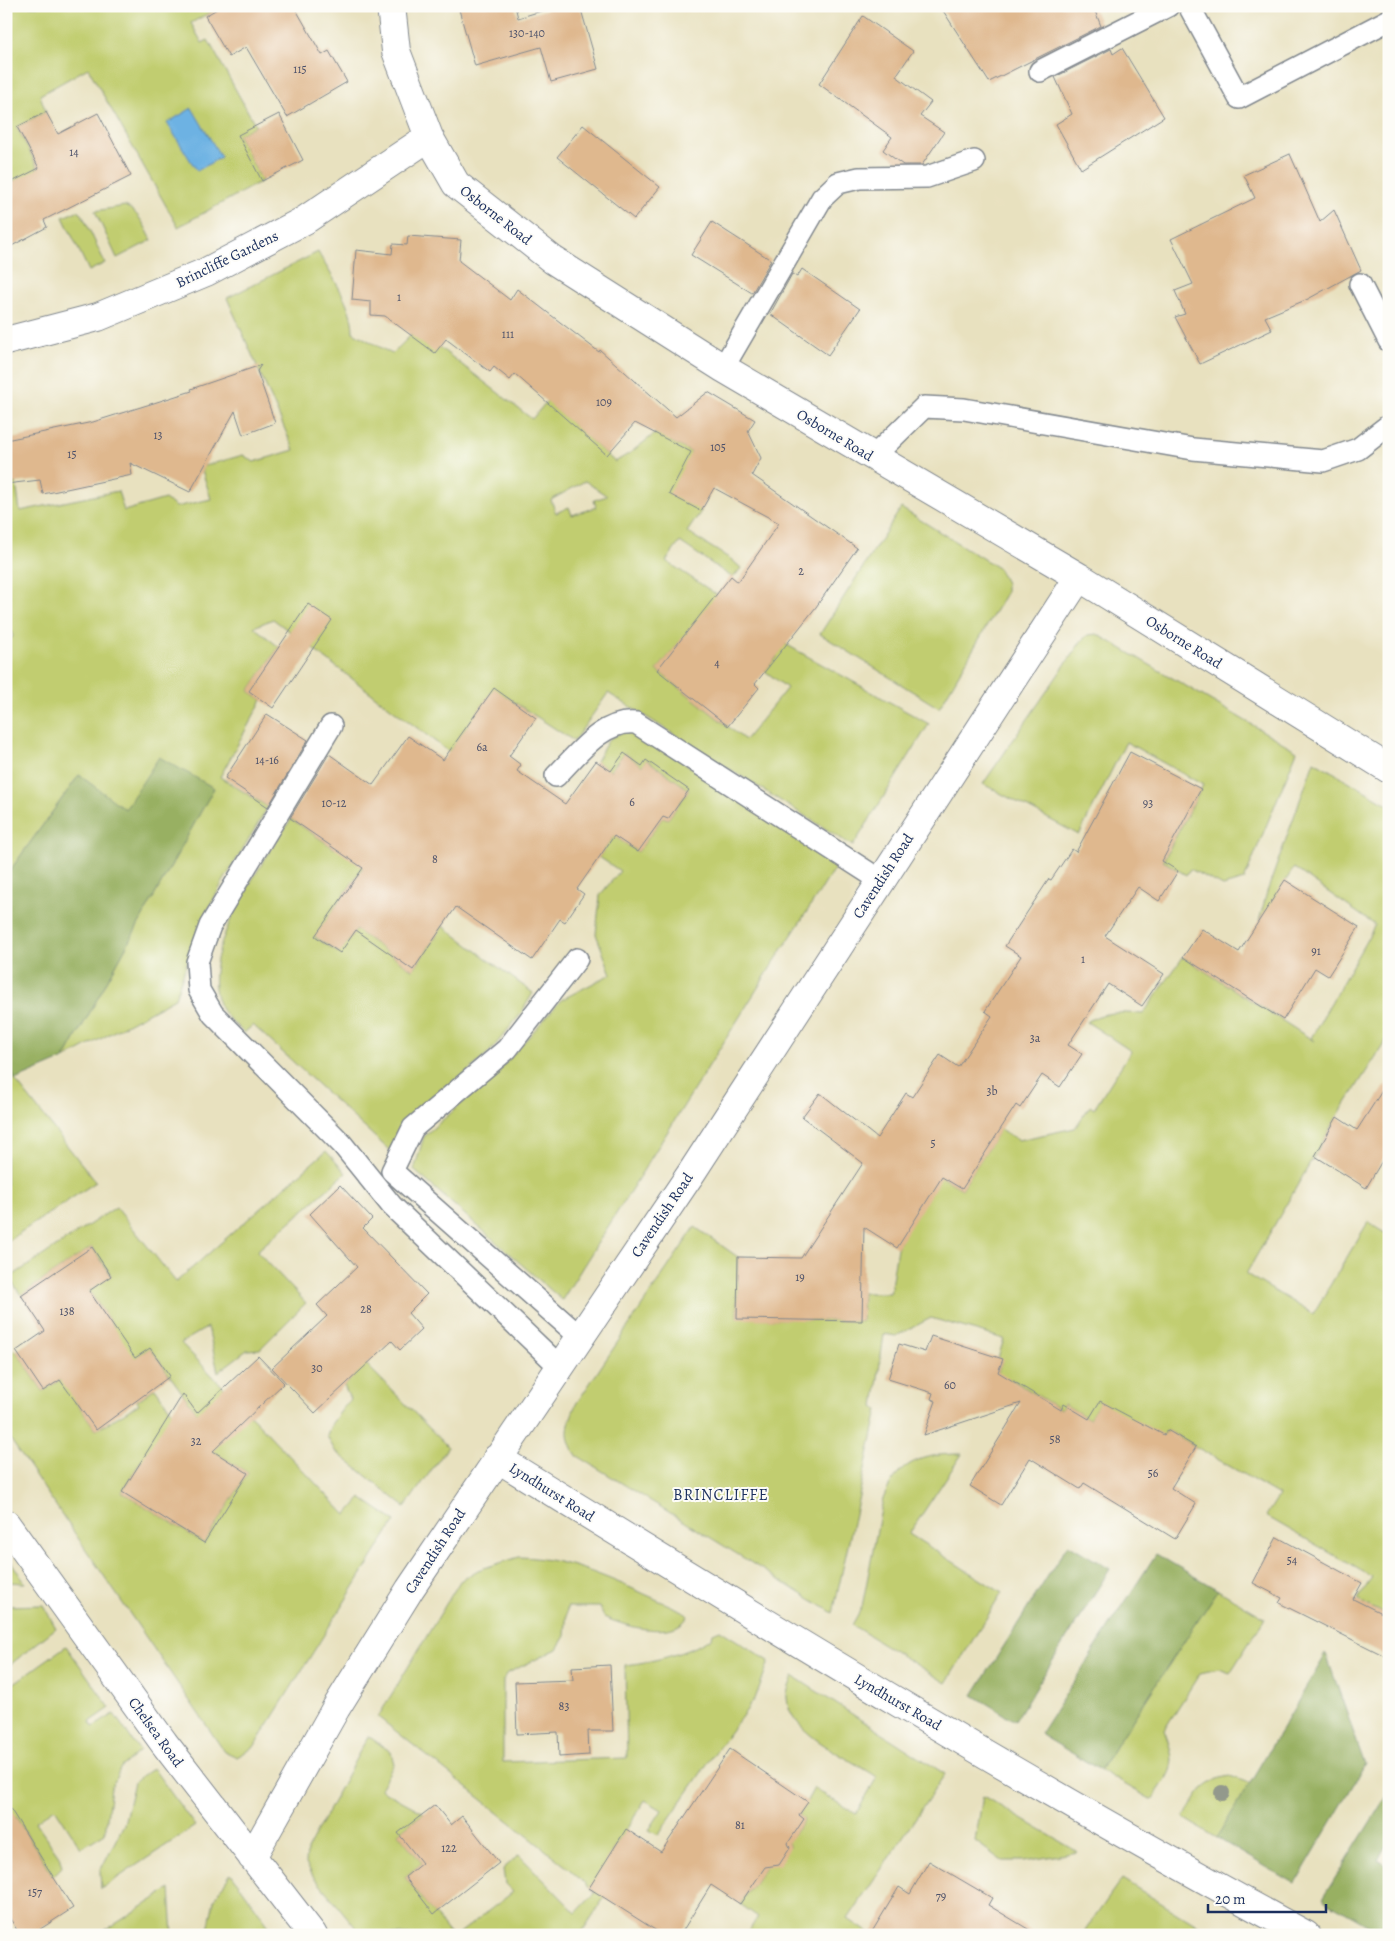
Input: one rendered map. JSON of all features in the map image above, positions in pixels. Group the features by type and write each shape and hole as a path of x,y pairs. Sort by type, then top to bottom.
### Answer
{"street":[{"name":"Osborne Road","path":"391,6 396,51 429,137 456,184 553,260 723,368 1079,576 1389,770"},
{"name":"Brincliffe Gardens","path":"6,340 98,318 206,272 305,220 429,137"},
{"name":"Cavendish Road","path":"252,1858 344,1696 410,1589 579,1336 692,1172 1079,576"},
{"name":"Lyndhurst Road","path":"497,1458 822,1658 1008,1767 1306,1935"},
{"name":"Chelsea Road","path":"6,1524 164,1743 313,1935"}],"lane":[{"path":"1040,71 1168,6"},
{"path":"1189,6 1239,98 1389,20"},
{"path":"723,368 822,198 838,183 859,178 927,177 974,161"},
{"path":"1360,284 1389,341"},
{"path":"873,457 924,407 964,409 1193,449 1323,461 1358,449 1389,425"},
{"path":"556,776 607,728 624,722 636,723 880,880"},
{"path":"331,726 210,926 197,962 199,990 213,1014 342,1144 392,1206 559,1366"},
{"path":"577,959 507,1049 413,1128 392,1171 579,1336"}],"green space":[{"path":"6,6 222,6 191,23 202,43 208,40 256,126 238,135 262,181 178,227 88,68 40,95 46,112 17,127 39,170 6,185"},
{"path":"125,206 138,216 152,240 117,258 95,211"},
{"path":"77,211 82,214 105,263 89,271 63,217"},
{"path":"318,252 345,301 352,322 353,332 392,354 411,335 439,347 532,419 547,401 615,462 630,453 688,408 670,441 691,452 685,502 702,510 687,532 732,560 741,568 733,578 680,542 666,561 734,606 691,628 657,670 745,740 787,688 765,671 777,657 771,636 929,724 853,846 608,693 574,741 494,689 449,752 273,619 254,627 279,647 249,691 262,700 220,777 268,807 223,882 199,927 175,998 64,1059 214,788 125,810 79,775 6,876 6,640 13,637 6,617 6,484 16,483 20,511 118,491 124,511 165,499 176,507 211,499 201,467 243,455 254,462 294,450 227,298","holes":["585,481 607,496 594,500 596,507 572,515 569,507 556,513 551,500"]},
{"path":"901,508 998,568 1006,583 1006,593 939,708 820,634"},
{"path":"1097,634 1297,751 1244,880 1223,886 1190,869 1186,875 1163,861 1203,785 1126,742 1079,835 983,784 1082,640 1088,635"},
{"path":"630,728 839,862 562,1300 414,1170 424,1136 496,1074 561,1000 611,974 596,934 600,895 620,871 599,857 614,836 638,852 663,817 668,819 689,790 647,760 642,766 624,753 610,771 596,761 609,739"},
{"path":"159,757 214,788 64,1059 15,1080 6,1051 6,876 79,775 125,809"},
{"path":"1314,761 1389,805 1389,1036 1337,1117 1246,1274 1313,1314 1368,1222 1389,1235 1389,1617 1358,1600 1372,1577 1266,1516 1279,1495 1167,1430 1150,1458 1100,1402 1089,1419 1064,1404 1061,1410 1011,1379 1001,1394 992,1391 1002,1360 998,1358 1004,1339 931,1318 896,1336 884,1334 874,1407 878,1410 833,1613 576,1455 569,1442 568,1430 576,1404 695,1227 738,1257 737,1318 862,1321 863,1293 890,1293 897,1248 937,1174 962,1189 1000,1129 1018,1140 1075,1128 1090,1106 1094,1109 1131,1051 1087,1022 1107,1014 1143,1014 1183,957 1314,1041 1311,1038 1375,925 1294,868 1259,921 1267,892"},
{"path":"377,787 409,800 315,937 339,953 356,930 413,970 443,926 533,993 520,1015 488,1054 405,1125 390,1151 253,1025 244,1033 221,1008 215,987 216,963 235,910 291,819 335,849"},
{"path":"6,1051 15,1080 96,1182 6,1242 6,1123 13,1119 6,1106"},
{"path":"326,1151 346,1173 257,1251 306,1303 260,1349 247,1350 218,1372 208,1327 181,1343 346,1515 361,1498 395,1521 254,1747 237,1757 224,1751 6,1433 6,1347 16,1351 43,1391 97,1356 113,1326 89,1291 111,1275 92,1247 21,1295 9,1278 116,1207 176,1282","holes":["150,1348 214,1437 203,1445 248,1473 204,1543 122,1492 141,1461 187,1433 155,1388 137,1401 139,1404 96,1430 75,1401"]},
{"path":"366,1364 448,1447 405,1507 335,1451 327,1436 332,1423 350,1399 344,1386"},
{"path":"962,1454 909,1534 1002,1593 946,1683 852,1625 862,1607 883,1499 889,1486 905,1468 914,1462 935,1456"},
{"path":"1068,1544 1110,1569 1015,1721 973,1695"},
{"path":"6,1554 25,1583 6,1582"},
{"path":"1156,1554 1218,1590 1100,1770 1040,1734"},
{"path":"519,1557 562,1563 603,1576 683,1611 688,1616 681,1624 661,1630 636,1627 613,1621 604,1617 599,1607 567,1607 565,1636 557,1649 508,1673 503,1680 503,1762 627,1758 625,1665 647,1662 681,1652 712,1638 713,1633 720,1630 769,1661 755,1699 721,1744 658,1835 649,1830 662,1810 645,1800 611,1853 627,1863 580,1935 457,1935 513,1892 505,1884 503,1869 519,1855 576,1913 595,1893 568,1868 378,1717 460,1581 478,1570"},
{"path":"1218,1590 1265,1618 1230,1673 1219,1669 1200,1673 1164,1730 1171,1752 1171,1767 1165,1781 1152,1800 1100,1770"},
{"path":"43,1605 56,1628 6,1668 6,1606"},
{"path":"66,1646 110,1708 90,1722 93,1727 114,1714 140,1751 121,1767 111,1788 105,1833 81,1848 55,1808 35,1822 59,1856 62,1867 53,1876 16,1817 6,1823 6,1689"},
{"path":"1326,1654 1365,1765 1295,1884 1217,1838"},
{"path":"793,1676 945,1774 848,1919 872,1935 746,1935 758,1917 740,1904 765,1867 790,1848 785,1835 794,1834 804,1819 799,1815 814,1788 856,1814 877,1777 823,1744 798,1723 790,1711 787,1698"},
{"path":"368,1736 391,1752 394,1764 380,1789 424,1813 398,1833 422,1863 405,1877 451,1935 362,1935 313,1876 306,1863 307,1850"},
{"path":"153,1768 195,1826 101,1889 100,1871 124,1824 134,1782"},
{"path":"1230,1776 1250,1783 1217,1838 1184,1818 1201,1790 1213,1781"},
{"path":"1389,1792 1389,1840 1378,1860 1389,1867 1389,1935 1385,1935 1322,1899"},
{"path":"983,1796 1078,1852 1024,1861 1002,1861 975,1841"},
{"path":"231,1873 275,1935 207,1935 214,1900"},
{"path":"1122,1879 1213,1935 1082,1935"},
{"path":"170,1889 173,1935 98,1935"}],"water":[{"path":"192,108 221,157 197,171 167,123"}],"building":[{"path":"222,6 294,6 322,55 329,51 347,82 287,117 246,47 229,57 205,16"},
{"path":"458,6 515,6 518,18 558,6 580,6 598,69 551,82 541,47 475,66"},
{"path":"940,6 1093,6 1101,26 989,82"},
{"path":"863,16 913,51 896,76 931,102 920,116 944,132 922,165 903,165 883,150 892,137 819,84"},
{"path":"1122,48 1164,117 1081,169 1056,124 1072,114 1055,77 1111,49 1113,54"},
{"path":"46,112 58,134 98,113 131,176 44,220 47,227 6,249 6,185 39,168 17,127"},
{"path":"279,114 303,160 262,181 238,135"},
{"path":"583,125 660,187 634,219 557,157"},
{"path":"1290,154 1320,222 1334,210 1361,270 1308,299 1265,317 1272,330 1200,364 1175,317 1185,314 1175,291 1193,284 1171,239 1255,198 1244,175"},
{"path":"712,222 771,260 752,293 691,255"},
{"path":"408,236 461,240 459,261 510,300 517,289 599,352 600,350 676,417 708,392 755,420 748,431 761,458 752,475 857,548 816,607 755,684 759,688 728,726 657,670 731,576 738,582 779,523 714,488 701,511 669,494 691,452 635,423 607,455 515,374 510,380 494,367 490,372 446,339 435,353 385,316 371,315 371,302 352,300 356,250 392,254 393,244 407,245"},
{"path":"802,269 860,309 828,355 770,314 792,274 797,277"},
{"path":"261,365 257,371 275,423 243,435 235,411 190,492 130,463 132,475 43,494 40,480 6,484 6,440 93,422 192,391 191,389"},
{"path":"308,604 332,620 273,708 249,691"},
{"path":"494,688 536,718 509,756 521,765 517,771 565,804 596,761 611,771 624,753 642,766 646,760 689,790 668,819 663,817 638,852 614,836 577,889 584,894 565,922 560,919 532,960 456,907 413,970 356,930 340,953 315,936 363,868 290,818 329,754 373,785 408,736 443,760"},
{"path":"267,714 308,740 268,807 225,778"},
{"path":"1130,752 1201,789 1162,861 1178,871 1159,901 1138,887 1105,936 1164,974 1142,1006 1108,984 1068,1045 1082,1054 1060,1087 1042,1075 1020,1108 1016,1105 962,1189 942,1177 897,1248 864,1227 862,1321 737,1319 738,1257 801,1258 863,1163 802,1117 820,1093 877,1138 906,1093 912,1097 940,1055 958,1067 992,1016 985,1011 1021,956 1005,946 1049,879 1051,880 1072,849 1076,852"},
{"path":"1285,880 1359,927 1328,976 1315,968 1283,1020 1183,957 1202,929 1239,952"},
{"path":"1389,1080 1389,1149 1366,1188 1315,1156 1337,1117 1357,1130"},
{"path":"340,1185 372,1219 363,1228 427,1294 408,1313 422,1329 400,1350 392,1341 315,1413 272,1368 327,1316 317,1305 357,1267 310,1214"},
{"path":"92,1247 111,1276 89,1291 135,1358 150,1348 170,1376 96,1430 60,1380 43,1391 16,1351 45,1331 21,1295"},
{"path":"931,1336 1003,1359 998,1372 1061,1410 1064,1404 1089,1419 1100,1401 1164,1435 1167,1430 1196,1447 1171,1488 1196,1504 1175,1539 1084,1483 1080,1489 1030,1458 1001,1505 970,1486 1021,1403 924,1435 936,1401 931,1399 933,1393 888,1379 899,1344 925,1352"},
{"path":"258,1356 284,1383 213,1451 248,1473 204,1543 122,1492 183,1394 197,1413"},
{"path":"1277,1537 1362,1583 1353,1599 1389,1617 1389,1658 1279,1603 1282,1598 1253,1583"},
{"path":"610,1665 613,1731 588,1731 589,1755 559,1757 558,1732 517,1734 515,1682 573,1680 572,1667"},
{"path":"730,1749 808,1802 799,1815 804,1819 788,1843 790,1848 779,1865 765,1867 740,1904 711,1885 680,1935 663,1935 589,1888 626,1829 661,1852"},
{"path":"6,1802 73,1908 31,1935 20,1935 6,1912"},
{"path":"435,1805 451,1825 462,1816 499,1863 434,1914 405,1877 422,1863 398,1833"},
{"path":"929,1861 992,1898 988,1905 1038,1935 870,1935 899,1887 910,1894"}],"district":[{"name":"BRINCLIFFE","path":"721,1495"}]}
